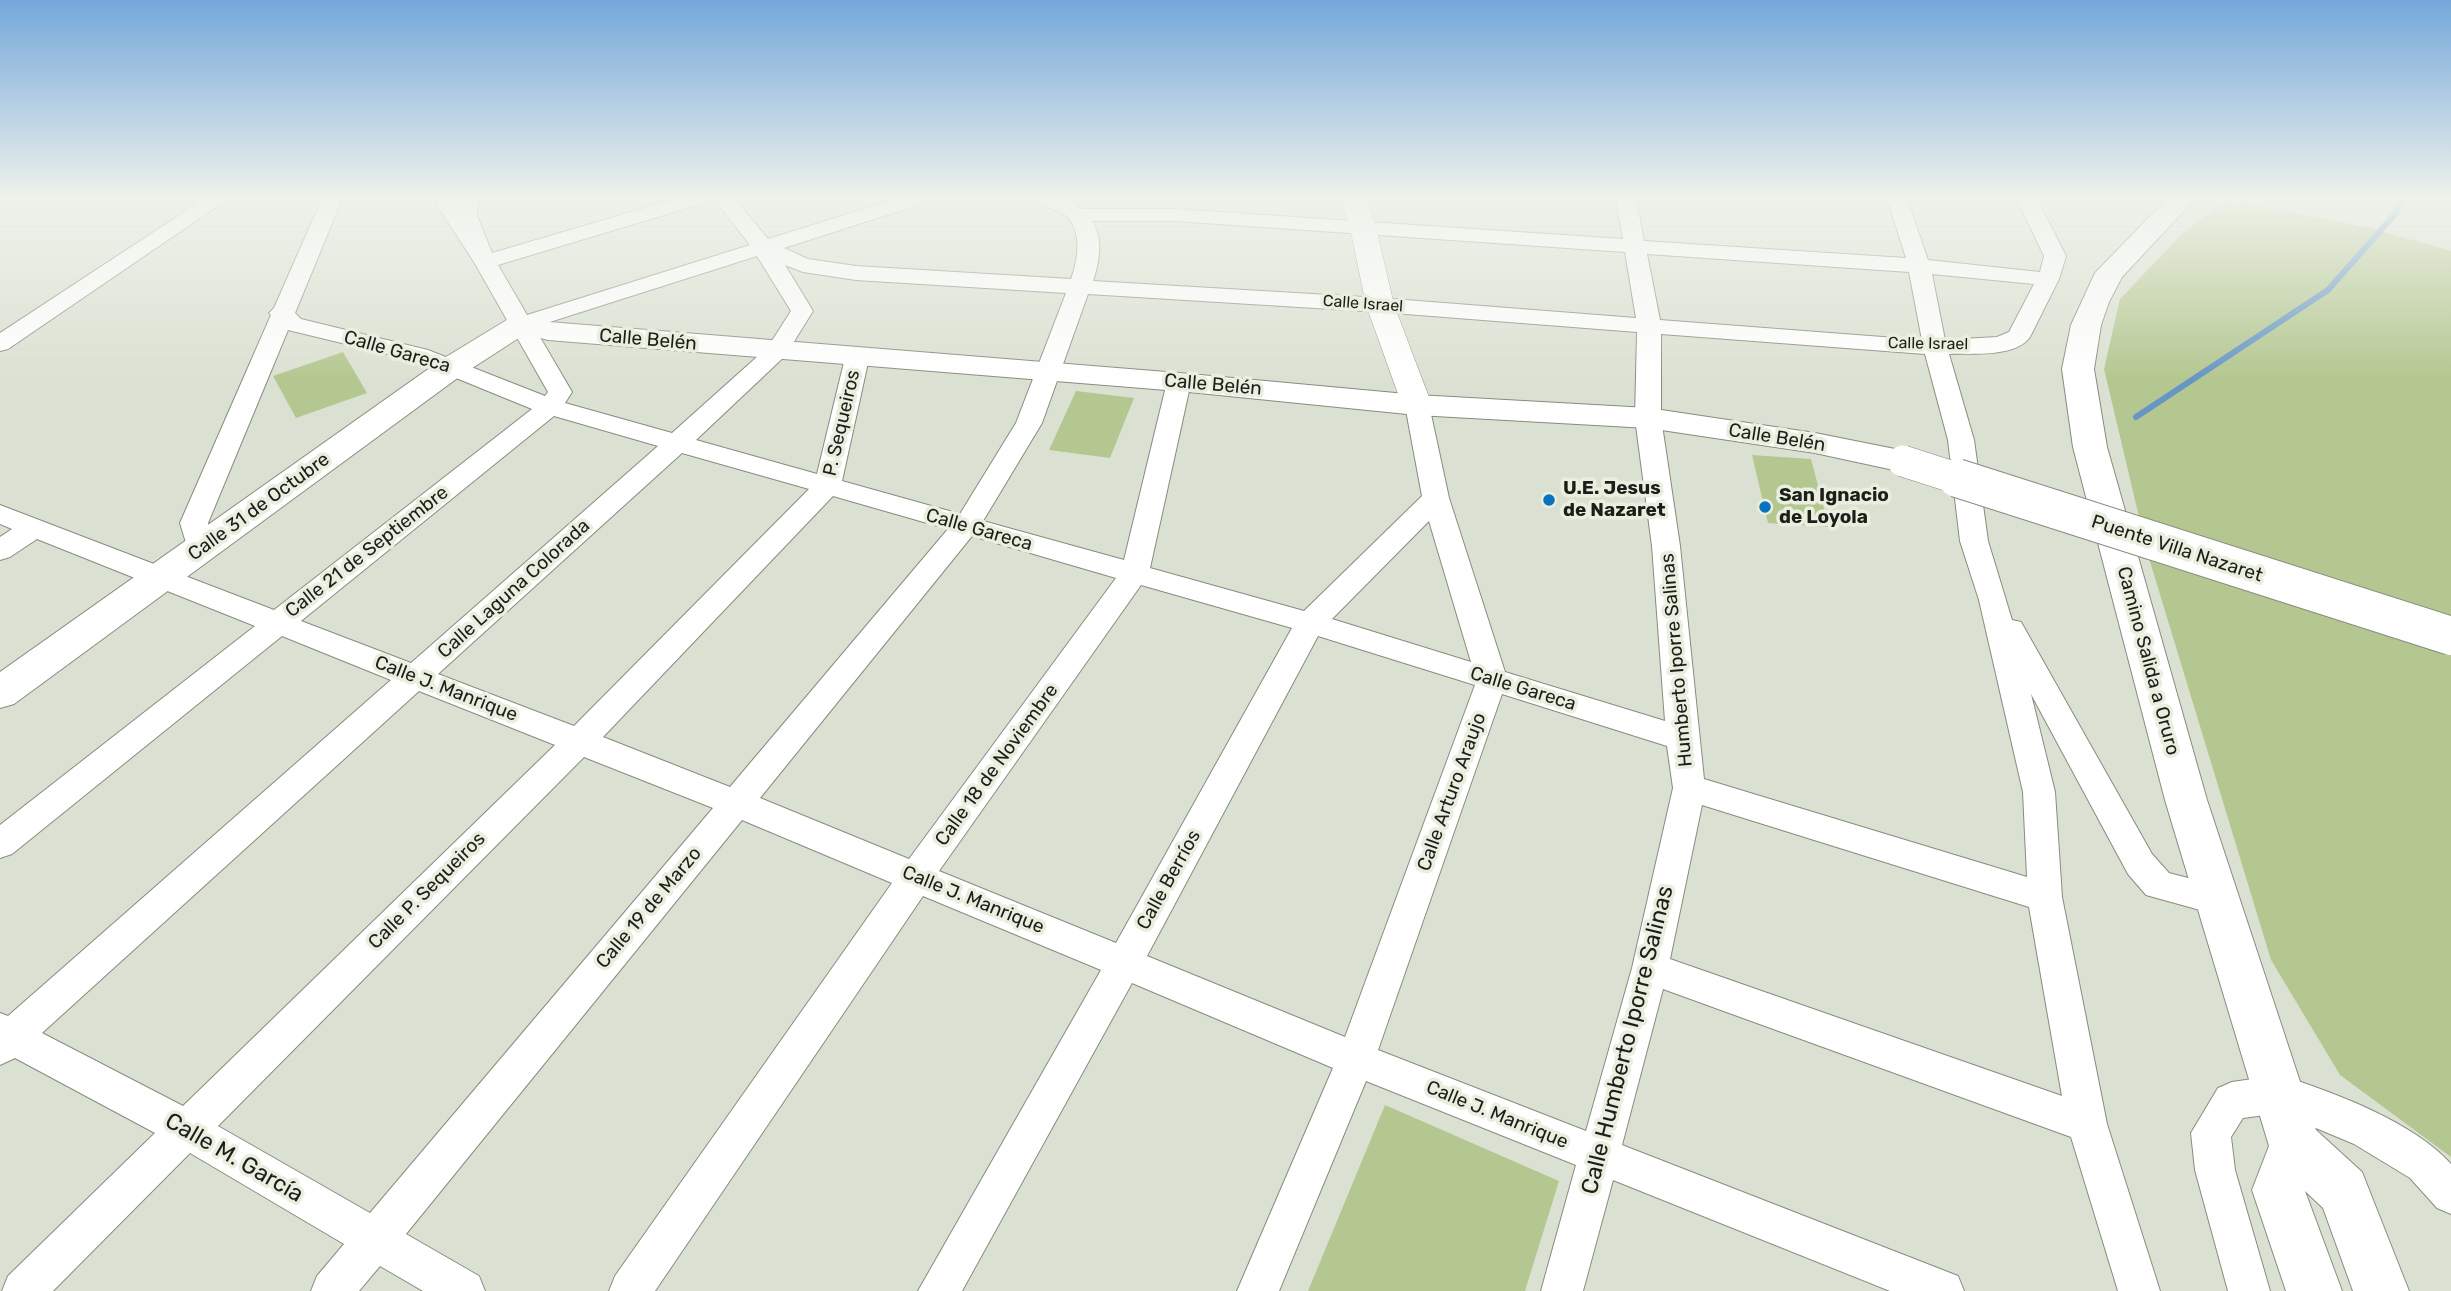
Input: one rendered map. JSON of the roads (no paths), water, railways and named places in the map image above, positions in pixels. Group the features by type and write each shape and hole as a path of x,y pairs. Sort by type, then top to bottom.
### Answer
{"main road":[{"name":"Camino Salida a Oruro","path":"2123,259 2109,273 2094,302 2086,325 2078,369 2090,447 2186,800 2295,1146"},
{"name":"Calle Belén","path":"521,324 548,331 1179,382 1417,405 1648,418 1815,443 1903,461"},
{"name":"Calle 31 de Octubre","path":"0,693 452,367 521,324"},
{"name":"Puente Villa Nazaret","path":"1903,461 2451,636"},
{"path":"2314,1291 2278,1190 2295,1146 2343,1191 2381,1291"}],"street":[{"path":"0,344 127,259"},
{"path":"200,550 194,523 305,259"},
{"path":"494,259 485,262 560,392 550,407"},
{"path":"521,324 721,259"},
{"name":"Calle Laguna Colorada","path":"4,1038 415,677 778,351 802,311 770,259"},
{"name":"Calle Israel","path":"791,259 803,265 856,273 1380,305 1935,348 2001,344 2018,337 2048,279"},
{"name":"Calle 19 de Marzo","path":"332,1291 965,526 1029,423 1089,259"},
{"path":"1370,259 1380,305 1417,405 1436,498 1492,680"},
{"name":"Humberto Iporre Salinas","path":"1636,259 1648,325 1648,418 1666,546 1682,738 1689,788"},
{"path":"1827,259 2048,279 2054,259"},
{"path":"1917,259 1935,348 1961,440 1974,541 1993,600 2039,792 2045,897 2087,1124 2139,1291"},
{"name":"Calle Gareca","path":"281,313 293,324 420,355 550,407 1310,623 1682,738"},
{"name":"P. Sequeiros","path":"827,487 857,358"},
{"name":"Calle 18 de Noviembre","path":"629,1291 916,877 1135,573 1179,382"},
{"name":"Calle 21 de Septiembre","path":"0,844 550,407"},
{"name":"Calle P. Sequeiros","path":"23,1291 579,742 827,487"},
{"name":"Calle Berríos","path":"939,1291 1310,623 1436,498"},
{"name":"Calle J. Manrique","path":"0,514 736,803 1356,1059 1936,1290"},
{"path":"0,550 34,528"},
{"path":"1993,600 2140,864 2158,885 2218,900"},
{"name":"Calle Arturo Araujo","path":"1258,1291 1356,1059 1492,680"},
{"path":"1689,788 2045,897"},
{"name":"Calle Humberto Iporre Salinas","path":"1562,1291 1650,968 1689,788"},
{"path":"1650,968 2087,1124"},
{"name":"Calle M. García","path":"4,1038 186,1129 464,1291"},
{"path":"2249,1291 2215,1170 2211,1133 2232,1101 2280,1094 2308,1102 2368,1130 2424,1164 2451,1194"}],"waterway":[{"path":"2136,417 2328,290 2355,259"}],"place":[{"name":"U.E. Jesus de Nazaret","path":"1549,500"},
{"name":"San Ignacio de Loyola","path":"1765,507"}]}
